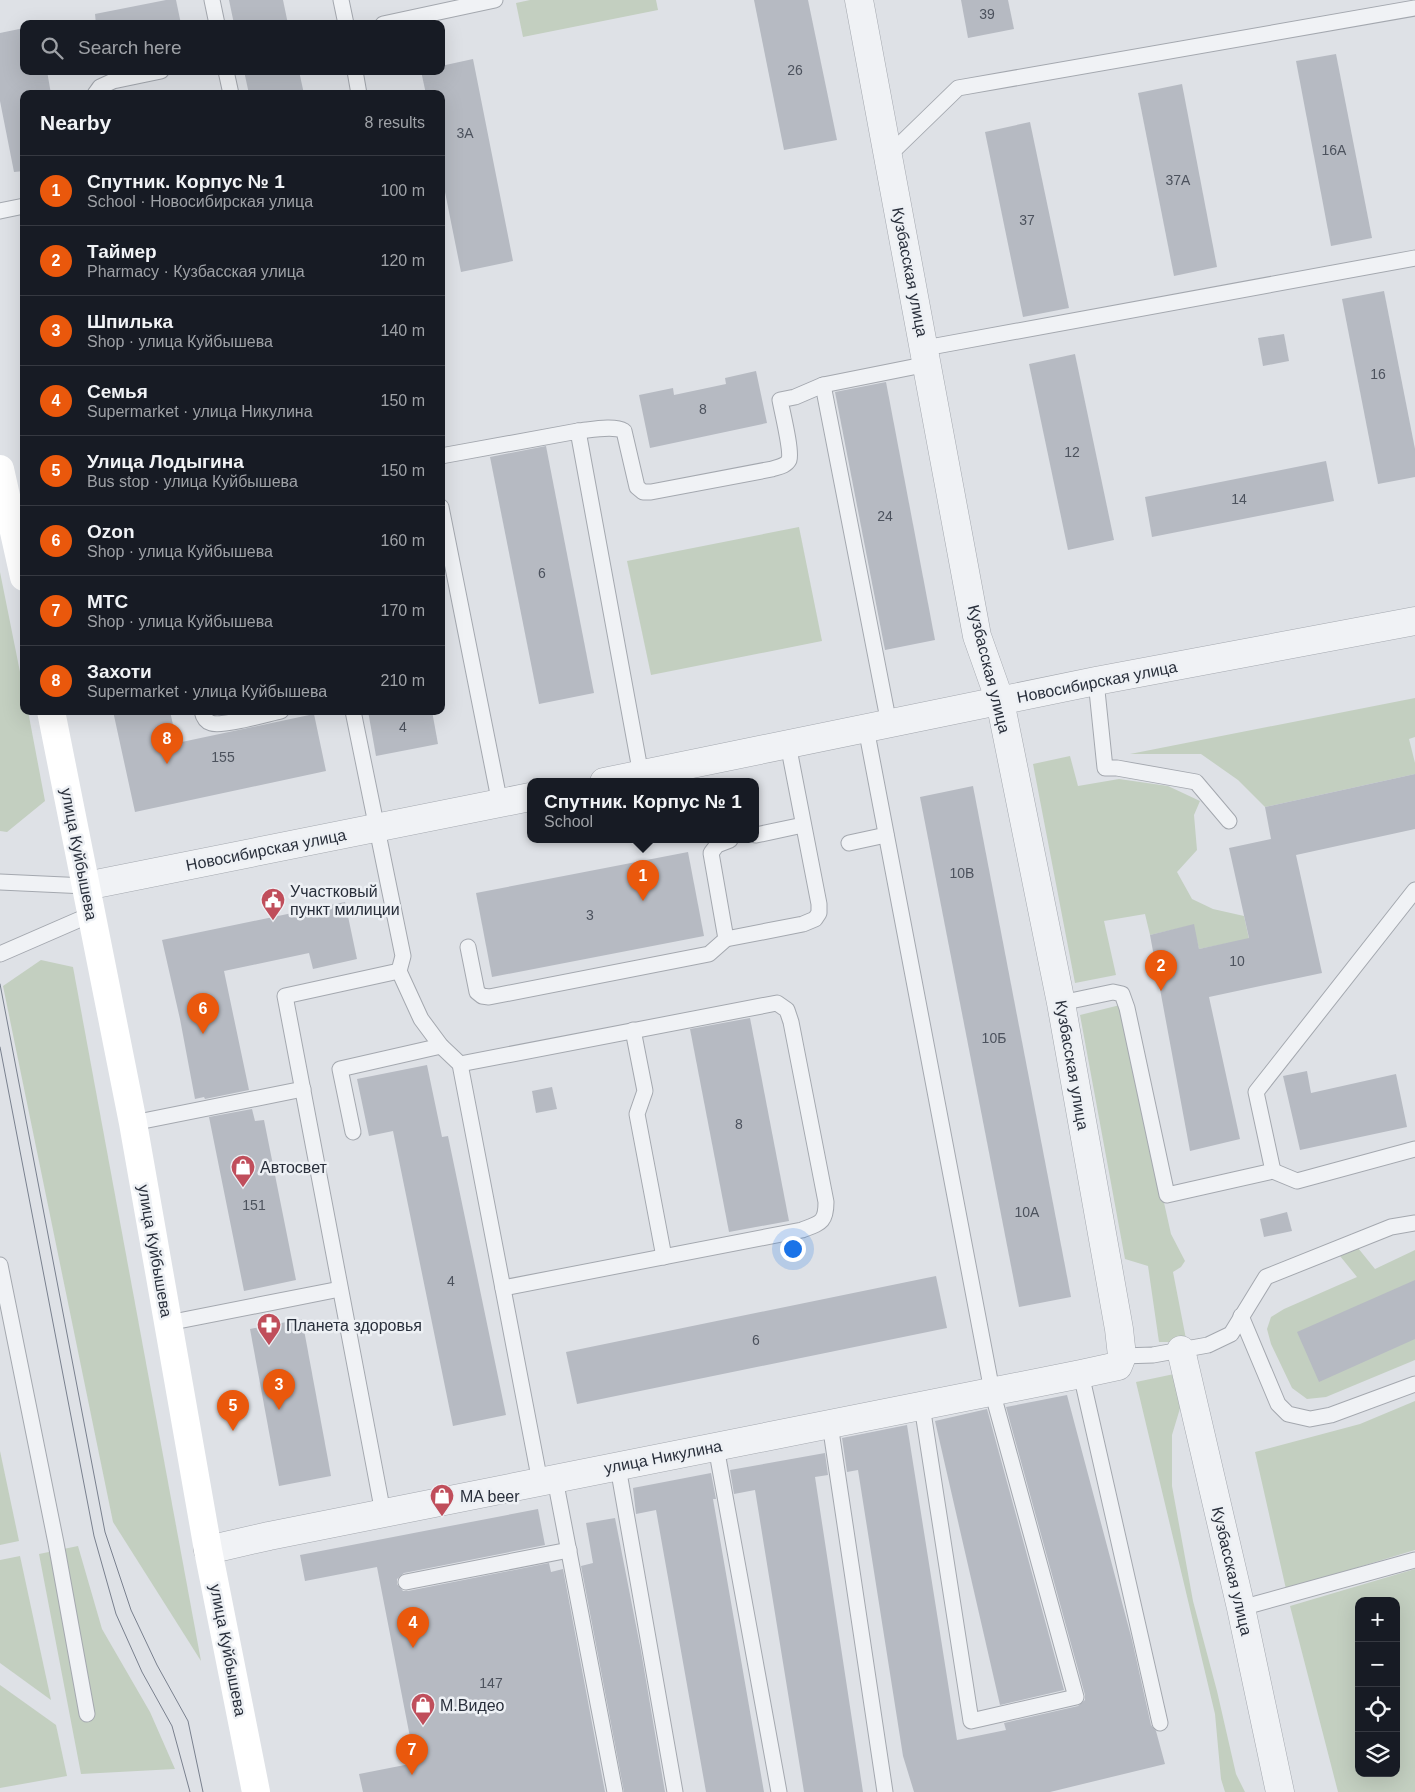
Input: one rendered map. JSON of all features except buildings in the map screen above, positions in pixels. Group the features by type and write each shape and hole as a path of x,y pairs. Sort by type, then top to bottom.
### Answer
{"main road":[{"path":"1,474 20,560"},
{"name":"улица Куйбышева","path":"52,715 133,1122 208,1550 256,1792"}],"street":[{"name":"Кузбасская улица","path":"859,0 977,636 1000,701 1061,1003 1116,1311 1120,1361"},
{"name":"Новосибирская улица","path":"625,778 1096,681 1415,621"},
{"name":"Новосибирская улица","path":"86,886 527,798"},
{"name":"Кузбасская улица","path":"1181,1350 1241,1608 1280,1792"},
{"name":"улица Никулина","path":"208,1550 269,1536 1081,1374 1120,1361"}],"lane":[{"path":"212,0 215,20"},
{"path":"341,0 345,20"},
{"path":"402,20 495,0"},
{"path":"888,156 958,88 1415,8"},
{"path":"98,90 100,86 112,81 141,75"},
{"path":"227,75 230,90"},
{"path":"356,75 358,90"},
{"path":"0,211 20,207"},
{"path":"445,455 578,430 619,428 624,431 637,487 643,492 772,469 784,465 789,459 780,400 795,397 823,385 926,356 1415,258"},
{"path":"823,385 877,726 886,835 992,1391 1076,1697 971,1721 922,1406"},
{"path":"578,430 641,775"},
{"path":"445,526 500,804"},
{"path":"1096,681 1105,768 1117,768 1196,782 1229,821"},
{"path":"203,715 210,723 222,724 263,715"},
{"path":"354,715 403,956 399,971 421,1019 441,1046 460,1064 503,1288 548,1480 568,1550 615,1792"},
{"path":"468,946 477,992 482,996 489,997 710,954 726,940 803,924 815,919 819,913 819,904 788,744"},
{"path":"759,834 803,825"},
{"path":"849,843 886,835"},
{"path":"722,843 717,845 710,853 726,940"},
{"name":"Новосибирская улица","path":"0,882 86,886"},
{"path":"1272,1170 1256,1092 1415,890"},
{"path":"0,954 92,914"},
{"path":"383,1514 285,996 399,971"},
{"path":"1061,1003 1113,992 1122,994 1127,1008 1167,1195 1272,1170 1297,1181 1415,1149"},
{"path":"460,1064 777,1003 788,1010 791,1022 826,1202 826,1214 821,1223 802,1230 503,1288"},
{"path":"633,1030 644,1091 637,1114 664,1257"},
{"path":"353,1132 340,1069 441,1046"},
{"path":"133,1122 303,1089"},
{"path":"1120,1361 1208,1345 1231,1334 1266,1277 1391,1227 1415,1223"},
{"path":"0,1266 56,1543 87,1714"},
{"path":"168,1323 340,1288"},
{"path":"1241,1316 1278,1404 1288,1414 1310,1419 1331,1415 1415,1384"},
{"path":"1081,1374 1160,1723"},
{"path":"830,1424 885,1792"},
{"path":"716,1447 779,1792"},
{"path":"618,1466 675,1792"},
{"path":"406,1582 568,1550"},
{"path":"1241,1608 1415,1560"}],"green space":[{"path":"530,0 656,0 658,10 523,37 516,3"},
{"path":"799,527 822,641 651,675 627,561"},
{"path":"0,572 20,672 20,715 29,715 45,801 7,832 0,831"},
{"path":"1415,698 1415,737 1409,739 1415,763 1415,774 1265,807 1238,780 1201,754 1130,754"},
{"path":"1070,756 1078,786 1119,779 1168,786 1200,801 1194,815 1197,850 1177,872 1192,899 1213,909 1244,916 1249,939 1199,949 1193,925 1150,935 1145,914 1104,921 1116,975 1075,983 1033,764"},
{"path":"41,960 73,967 201,1661 113,1522 3,986"},
{"path":"1120,1005 1171,1234 1185,1261 1181,1267 1173,1272 1186,1339 1169,1342 1159,1342 1148,1266 1125,1259 1080,1015"},
{"path":"1358,1248 1375,1269 1415,1250 1415,1360 1326,1397 1307,1399 1292,1388 1271,1344 1267,1329 1271,1317 1284,1309 1357,1277 1340,1256"},
{"path":"1179,1373 1184,1395 1172,1435 1172,1486 1193,1601 1217,1691 1236,1774 1245,1792 1225,1792 1221,1779 1215,1714 1136,1382"},
{"path":"1415,1401 1415,1550 1286,1589 1255,1452 1360,1424"},
{"path":"0,1451 19,1541 0,1545"},
{"path":"78,1546 102,1629 150,1712 175,1769 81,1774 39,1554"},
{"path":"20,1556 51,1700 0,1663 0,1560"},
{"path":"1415,1569 1415,1792 1338,1792 1290,1606"},
{"path":"0,1685 56,1725 67,1776 0,1788"}],"tram line":[{"path":"0,984 105,1532 131,1610 157,1665 188,1721 203,1792"},
{"path":"0,1047 94,1536 116,1614 142,1672 172,1726 190,1792"}],"place":[{"name":"Захоти","path":"167,764"},
{"name":"Спутник. Корпус № 1","path":"643,901"},
{"name":"Участковый пункт милиции","path":"273,921"},
{"name":"Таймер","path":"1161,991"},
{"name":"Ozon","path":"203,1034"},
{"name":"Автосвет","path":"243,1188"},
{"name":"Планета здоровья","path":"269,1346"},
{"name":"Шпилька","path":"279,1410"},
{"name":"Улица Лодыгина","path":"233,1431"},
{"name":"MA beer","path":"442,1517"},
{"name":"Семья","path":"413,1648"},
{"name":"М.Видео","path":"423,1726"},
{"name":"МТС","path":"412,1775"}]}
